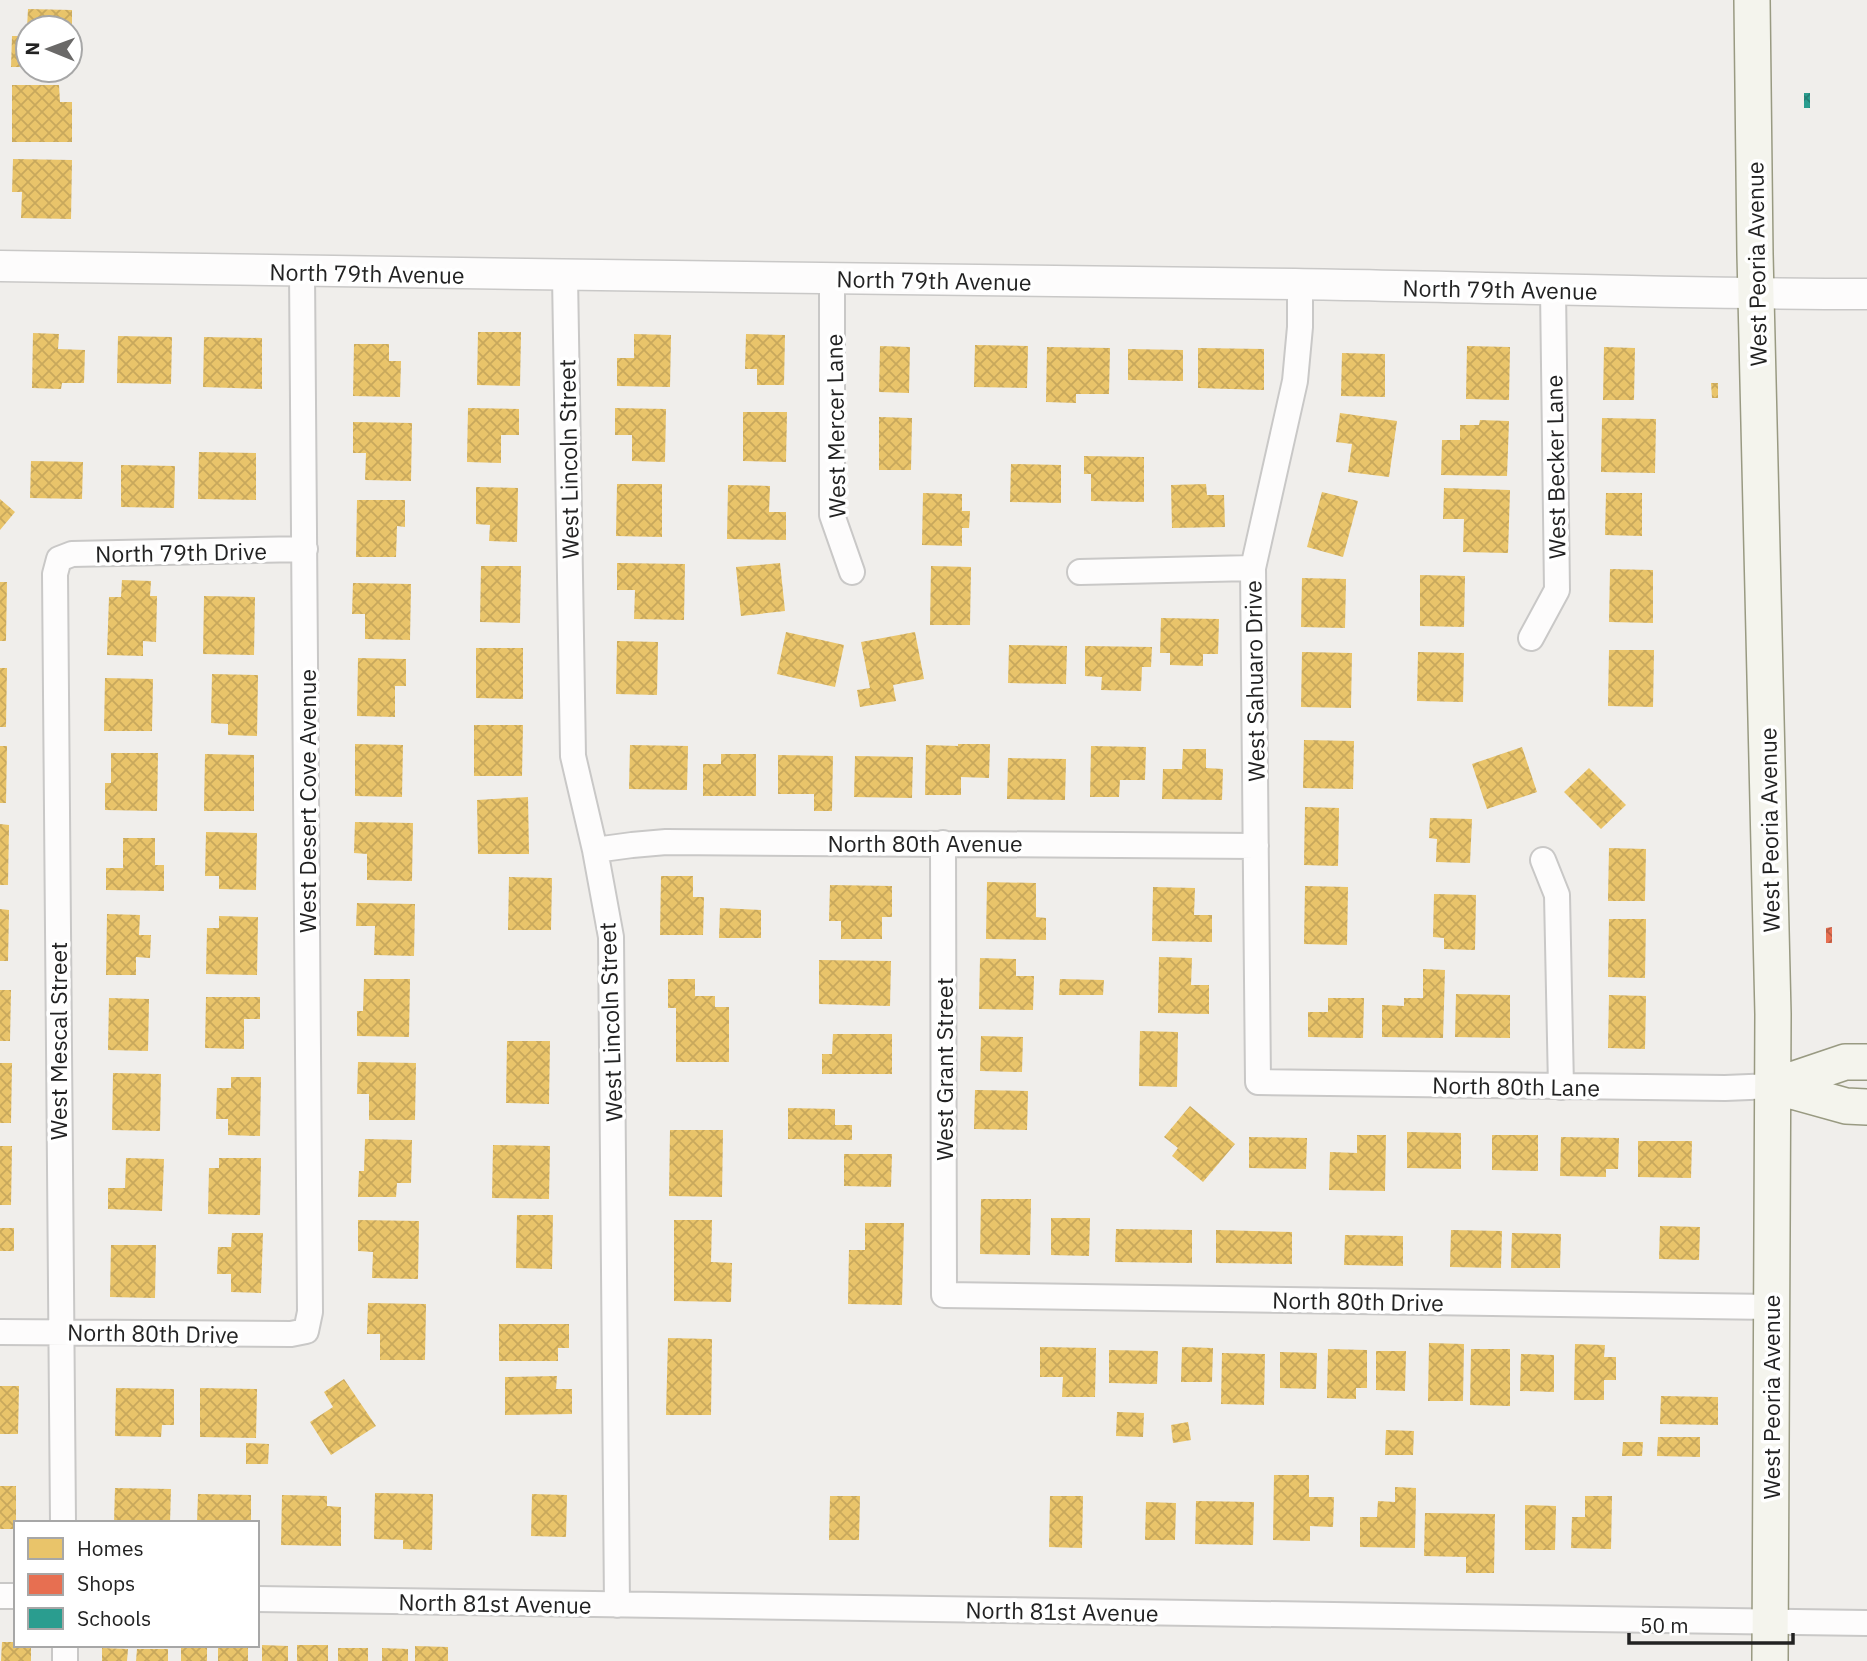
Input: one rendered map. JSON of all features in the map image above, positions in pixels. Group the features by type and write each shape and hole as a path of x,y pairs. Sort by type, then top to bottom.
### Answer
{"main road":[{"name":"West Peoria Avenue","path":"1752,0 1774,1086 1770,1661"},
{"path":"1774,1086 1845,1062 1867,1062"},
{"path":"1774,1086 1846,1107 1867,1107"}],"street":[{"name":"North 79th Avenue","path":"0,266 1300,285 1756,295 1867,294"},
{"name":"West Desert Cove Avenue","path":"302,272 310,1312 306,1331"},
{"name":"West Lincoln Street","path":"565,276 573,756 595,850 611,937 617,1605"},
{"name":"West Mercer Lane","path":"832,278 832,514 852,572"},
{"name":"West Sahuaro Drive","path":"1258,1082 1253,568 1295,381 1300,327 1300,285"},
{"name":"West Becker Lane","path":"1531,638 1557,590 1553,290"},
{"name":"North 79th Drive","path":"59,559 72,554 305,549"},
{"name":"West Mescal Street","path":"59,559 55,587 63,1521"},
{"path":"1080,572 1253,568"},
{"name":"North 80th Avenue","path":"595,850 666,842 1256,846"},
{"name":"West Grant Street","path":"943,843 944,1295"},
{"path":"1542,860 1557,895 1561,1087"},
{"name":"North 80th Lane","path":"1258,1082 1561,1087 1774,1086"},
{"name":"North 80th Drive","path":"944,1295 1772,1307"},
{"name":"North 80th Drive","path":"0,1332 291,1334 306,1331"},
{"name":"North 81st Avenue","path":"259,1599 1867,1623"}],"building: Homes":[{"path":"28,9 72,10 72,14 28,14"},
{"path":"12,36 14,36 14,67 11,67"},
{"path":"12,85 59,85 60,102 72,102 72,142 12,142"},
{"path":"13,159 72,160 71,219 21,218 22,192 12,192"},
{"path":"478,332 521,332 520,386 477,385"},
{"path":"33,333 59,334 58,349 85,350 84,383 62,383 61,389 32,388"},
{"path":"634,334 671,335 670,387 617,386 617,358 634,358"},
{"path":"746,334 785,335 784,385 757,385 757,369 745,369"},
{"path":"118,336 172,337 171,384 117,383"},
{"path":"204,337 262,338 262,389 203,387"},
{"path":"354,344 389,344 389,361 401,361 400,397 353,396"},
{"path":"975,345 1028,346 1027,388 974,387"},
{"path":"880,346 910,347 909,393 879,392"},
{"path":"1467,346 1510,347 1509,400 1466,399"},
{"path":"1047,347 1110,348 1109,394 1076,394 1076,403 1046,402"},
{"path":"1604,347 1635,348 1634,400 1603,400"},
{"path":"1198,348 1264,349 1264,390 1198,388"},
{"path":"1128,349 1183,350 1183,381 1128,380"},
{"path":"1342,353 1385,354 1385,397 1341,396"},
{"path":"1711,383 1718,383 1718,398 1712,398"},
{"path":"468,408 519,409 519,435 501,435 501,463 467,462"},
{"path":"615,408 666,409 665,462 632,461 632,435 615,435"},
{"path":"743,412 787,412 786,462 743,461"},
{"path":"1340,413 1397,421 1389,477 1348,472 1352,444 1336,442"},
{"path":"879,417 912,418 911,470 879,470"},
{"path":"1602,418 1656,419 1655,473 1601,472"},
{"path":"1480,420 1509,421 1507,476 1441,475 1442,440 1460,440 1460,425 1479,425"},
{"path":"353,422 412,423 411,481 365,480 366,453 353,453"},
{"path":"199,452 256,453 256,500 198,499"},
{"path":"1084,456 1144,457 1144,502 1091,501 1091,474 1084,474"},
{"path":"31,461 83,462 82,499 30,498"},
{"path":"1011,464 1061,465 1061,503 1010,502"},
{"path":"121,465 175,466 174,508 121,507"},
{"path":"617,484 662,484 662,537 616,536"},
{"path":"1206,484 1207,495 1224,495 1225,527 1172,528 1171,485"},
{"path":"728,485 770,486 769,512 786,512 786,540 727,539"},
{"path":"476,487 518,488 517,542 489,541 490,525 476,524"},
{"path":"1444,488 1510,490 1508,553 1463,552 1464,519 1443,519"},
{"path":"1322,492 1358,501 1343,557 1307,547"},
{"path":"923,493 962,494 962,511 970,511 969,528 962,528 962,546 922,545"},
{"path":"1606,493 1642,493 1642,536 1605,535"},
{"path":"0,499 15,512 0,530"},
{"path":"357,500 405,500 405,527 397,526 396,557 356,557"},
{"path":"617,563 685,564 684,620 634,619 635,590 617,590"},
{"path":"780,563 785,611 741,616 736,567"},
{"path":"481,566 521,566 520,623 480,622"},
{"path":"931,566 971,567 970,625 930,625"},
{"path":"1610,569 1653,570 1653,623 1609,622"},
{"path":"1420,575 1465,576 1464,627 1420,626"},
{"path":"1302,578 1346,579 1345,628 1301,627"},
{"path":"122,580 151,581 150,596 157,596 156,642 143,641 143,656 107,655 109,597 121,597"},
{"path":"0,582 7,582 6,641 0,641"},
{"path":"353,583 411,584 410,640 365,639 365,614 352,614"},
{"path":"204,596 255,597 254,655 203,654"},
{"path":"1161,618 1219,619 1218,654 1203,654 1203,666 1170,665 1170,653 1160,653"},
{"path":"786,632 844,645 835,687 777,674"},
{"path":"915,632 924,679 893,685 896,701 860,707 857,690 870,688 861,642"},
{"path":"617,641 658,642 657,695 616,694"},
{"path":"1009,645 1067,646 1066,684 1008,683"},
{"path":"1085,646 1152,647 1151,667 1142,667 1141,691 1101,690 1102,677 1085,676"},
{"path":"476,648 523,648 523,699 476,698"},
{"path":"1609,650 1654,650 1653,707 1608,706"},
{"path":"1302,652 1352,653 1351,708 1301,707"},
{"path":"1418,652 1464,653 1463,702 1417,701"},
{"path":"358,658 406,659 406,686 395,686 395,717 357,716"},
{"path":"0,668 7,668 6,727 0,727"},
{"path":"212,674 258,675 257,736 228,735 228,724 211,723"},
{"path":"105,678 153,679 152,731 104,731"},
{"path":"474,725 523,725 522,776 474,776"},
{"path":"1304,740 1354,741 1353,789 1303,788"},
{"path":"355,744 403,745 402,797 355,796"},
{"path":"990,744 989,778 961,777 961,795 925,795 926,745"},
{"path":"630,745 688,746 687,790 629,789"},
{"path":"0,746 7,746 6,803 0,803"},
{"path":"1091,746 1146,747 1145,780 1120,780 1119,797 1090,797"},
{"path":"1522,747 1537,792 1487,809 1472,764"},
{"path":"1183,749 1206,749 1206,768 1223,769 1222,800 1162,799 1163,769 1182,769"},
{"path":"111,753 158,753 157,811 105,810 105,783 111,783"},
{"path":"205,754 254,755 254,811 204,811"},
{"path":"721,754 756,754 756,796 703,796 703,764 721,764"},
{"path":"778,755 833,756 832,811 814,811 814,794 778,794"},
{"path":"855,756 913,757 912,798 854,797"},
{"path":"1008,758 1066,759 1065,800 1007,799"},
{"path":"1589,768 1626,805 1601,829 1564,792"},
{"path":"528,797 529,854 478,854 477,800"},
{"path":"1305,807 1339,808 1338,866 1304,865"},
{"path":"1430,818 1472,819 1470,863 1436,862 1437,839 1429,838"},
{"path":"355,822 413,823 412,881 367,880 367,854 354,853"},
{"path":"0,824 9,825 8,885 0,885"},
{"path":"206,832 257,833 256,890 219,889 219,876 205,876"},
{"path":"123,838 155,838 155,865 164,865 164,891 106,890 106,868 123,868"},
{"path":"1609,848 1646,849 1645,901 1608,901"},
{"path":"661,876 693,876 693,897 704,897 703,935 660,935"},
{"path":"509,877 552,878 551,930 508,930"},
{"path":"987,882 1036,883 1036,917 1046,918 1046,940 986,939"},
{"path":"830,885 892,886 892,917 882,917 882,939 841,939 841,921 829,921"},
{"path":"1305,886 1348,887 1347,945 1304,944"},
{"path":"1153,887 1195,888 1194,915 1212,915 1212,942 1152,941"},
{"path":"1434,894 1476,895 1475,950 1444,949 1444,938 1433,937"},
{"path":"357,903 415,904 414,956 374,955 375,926 356,926"},
{"path":"720,908 761,910 761,938 719,938"},
{"path":"0,909 9,910 8,961 0,961"},
{"path":"107,914 140,915 139,935 151,935 150,958 136,957 136,975 106,975"},
{"path":"219,916 258,917 257,975 206,974 207,928 219,928"},
{"path":"1609,919 1646,919 1645,978 1608,977"},
{"path":"1159,957 1192,958 1191,985 1209,985 1209,1014 1158,1013"},
{"path":"980,958 1016,959 1016,976 1034,976 1033,1010 979,1009"},
{"path":"819,960 891,961 890,1006 819,1004"},
{"path":"1423,969 1445,970 1443,1038 1382,1037 1382,1005 1404,1006 1404,998 1423,998"},
{"path":"364,979 410,979 409,1037 357,1036 357,1011 363,1011"},
{"path":"668,979 695,979 695,996 715,996 715,1007 729,1007 729,1062 676,1062 676,1008 668,1008"},
{"path":"1060,979 1104,980 1103,995 1059,995"},
{"path":"0,990 11,990 10,1041 0,1041"},
{"path":"1456,994 1510,995 1510,1038 1455,1037"},
{"path":"1609,995 1646,996 1645,1049 1608,1048"},
{"path":"206,997 260,997 260,1019 244,1019 244,1049 205,1048"},
{"path":"109,998 149,999 148,1051 108,1050"},
{"path":"1328,998 1364,998 1363,1038 1308,1037 1308,1012 1328,1012"},
{"path":"1140,1031 1178,1032 1177,1087 1139,1086"},
{"path":"833,1034 892,1034 892,1074 822,1074 822,1054 832,1054"},
{"path":"981,1036 1023,1037 1022,1072 980,1071"},
{"path":"507,1041 550,1041 549,1104 506,1103"},
{"path":"358,1062 416,1063 415,1120 369,1120 369,1094 357,1094"},
{"path":"0,1063 12,1063 11,1123 0,1123"},
{"path":"113,1073 161,1074 160,1131 112,1130"},
{"path":"231,1077 261,1077 260,1136 228,1135 228,1119 216,1119 217,1088 231,1088"},
{"path":"975,1090 1028,1091 1027,1130 974,1129"},
{"path":"1190,1106 1235,1144 1203,1182 1172,1156 1178,1148 1164,1137"},
{"path":"788,1108 835,1109 835,1125 852,1125 852,1140 788,1139"},
{"path":"670,1130 723,1130 722,1197 669,1196"},
{"path":"1407,1132 1461,1133 1461,1169 1407,1168"},
{"path":"1357,1135 1386,1135 1385,1191 1329,1190 1330,1152 1357,1153"},
{"path":"1492,1135 1538,1135 1538,1171 1492,1170"},
{"path":"1249,1137 1307,1138 1306,1169 1249,1168"},
{"path":"1561,1137 1619,1138 1618,1169 1606,1169 1606,1177 1560,1176"},
{"path":"365,1139 412,1140 411,1183 397,1183 396,1197 358,1197 359,1171 364,1171"},
{"path":"1638,1141 1692,1141 1691,1178 1638,1177"},
{"path":"493,1145 550,1146 549,1199 492,1198"},
{"path":"0,1146 12,1146 11,1205 0,1205"},
{"path":"844,1154 892,1154 891,1187 844,1186"},
{"path":"126,1158 164,1159 162,1211 108,1209 108,1188 125,1188"},
{"path":"219,1158 261,1158 260,1215 208,1214 209,1168 219,1168"},
{"path":"981,1199 1031,1199 1030,1255 980,1254"},
{"path":"517,1215 553,1215 552,1269 516,1268"},
{"path":"1051,1218 1090,1218 1089,1256 1051,1255"},
{"path":"358,1220 419,1221 418,1279 372,1278 373,1252 358,1251"},
{"path":"674,1220 712,1220 711,1262 732,1263 731,1302 674,1301"},
{"path":"865,1223 904,1223 902,1305 848,1304 849,1250 865,1250"},
{"path":"1660,1226 1700,1227 1699,1260 1659,1259"},
{"path":"0,1228 14,1228 14,1251 0,1251"},
{"path":"1116,1229 1192,1230 1192,1263 1115,1262"},
{"path":"1216,1230 1292,1232 1292,1264 1216,1263"},
{"path":"1451,1230 1502,1231 1501,1268 1450,1267"},
{"path":"232,1233 263,1233 261,1293 231,1292 231,1274 217,1274 218,1247 231,1247"},
{"path":"1512,1233 1561,1234 1560,1268 1511,1268"},
{"path":"1345,1235 1403,1236 1403,1266 1344,1265"},
{"path":"111,1245 156,1245 155,1298 110,1297"},
{"path":"368,1303 426,1304 425,1360 380,1360 380,1334 367,1334"},
{"path":"499,1324 569,1324 569,1348 558,1348 558,1361 499,1361"},
{"path":"668,1338 712,1339 711,1415 666,1415"},
{"path":"1429,1343 1464,1344 1463,1401 1428,1401"},
{"path":"1575,1344 1605,1345 1604,1357 1616,1357 1616,1380 1604,1380 1604,1400 1574,1400"},
{"path":"1040,1347 1096,1348 1095,1397 1062,1397 1063,1377 1040,1377"},
{"path":"1182,1347 1213,1348 1212,1382 1181,1382"},
{"path":"1328,1349 1367,1350 1367,1388 1356,1388 1356,1399 1327,1398"},
{"path":"1471,1349 1510,1349 1510,1406 1470,1405"},
{"path":"1109,1350 1158,1351 1157,1384 1109,1383"},
{"path":"1376,1351 1406,1351 1405,1391 1376,1390"},
{"path":"1280,1352 1317,1353 1316,1389 1280,1388"},
{"path":"1222,1353 1265,1354 1264,1405 1221,1404"},
{"path":"1521,1354 1554,1355 1554,1392 1520,1391"},
{"path":"557,1376 556,1389 572,1389 572,1414 505,1415 505,1377"},
{"path":"344,1379 376,1426 331,1455 310,1422 333,1407 324,1392"},
{"path":"0,1386 19,1386 18,1434 0,1434"},
{"path":"116,1388 174,1389 174,1425 162,1425 161,1437 115,1436"},
{"path":"200,1388 257,1389 256,1438 200,1437"},
{"path":"1661,1396 1718,1397 1718,1425 1660,1424"},
{"path":"1117,1412 1144,1413 1143,1437 1116,1436"},
{"path":"1188,1422 1191,1440 1173,1443 1171,1425"},
{"path":"1386,1430 1414,1431 1413,1455 1385,1455"},
{"path":"1658,1437 1700,1437 1700,1457 1657,1456"},
{"path":"1623,1442 1643,1442 1642,1456 1622,1456"},
{"path":"246,1443 269,1444 268,1464 246,1464"},
{"path":"1274,1475 1309,1475 1309,1497 1334,1497 1333,1527 1310,1526 1310,1541 1273,1540"},
{"path":"0,1486 16,1486 14,1529 0,1529"},
{"path":"1395,1487 1416,1488 1415,1548 1360,1547 1360,1517 1377,1517 1378,1501 1395,1502"},
{"path":"115,1488 171,1489 170,1521 114,1521"},
{"path":"375,1493 433,1494 432,1550 403,1549 403,1540 374,1539"},
{"path":"198,1494 251,1495 251,1521 197,1521"},
{"path":"532,1494 567,1495 566,1537 531,1536"},
{"path":"282,1495 327,1496 327,1506 341,1507 341,1546 281,1545"},
{"path":"830,1496 860,1496 859,1540 829,1540"},
{"path":"1050,1496 1083,1496 1082,1548 1049,1547"},
{"path":"1585,1496 1612,1496 1611,1549 1571,1548 1572,1517 1585,1517"},
{"path":"1196,1501 1254,1502 1253,1545 1195,1544"},
{"path":"1146,1502 1176,1503 1175,1540 1145,1540"},
{"path":"1525,1505 1556,1506 1555,1550 1525,1550"},
{"path":"1425,1513 1495,1514 1494,1573 1466,1573 1466,1557 1424,1556"},
{"path":"2,1642 14,1642 14,1647 31,1647 31,1661 1,1661"},
{"path":"262,1645 288,1646 288,1661 262,1661"},
{"path":"297,1645 328,1645 328,1661 297,1661"},
{"path":"415,1646 448,1647 448,1661 415,1661"},
{"path":"181,1647 207,1647 207,1661 181,1661"},
{"path":"218,1647 248,1647 248,1661 218,1661"},
{"path":"102,1648 128,1649 127,1661 102,1661"},
{"path":"338,1648 368,1648 368,1661 338,1661"},
{"path":"382,1648 408,1649 408,1661 382,1661"},
{"path":"137,1649 168,1649 168,1661 136,1661"}],"building: Shops":[{"path":"1832,927 1832,943 1826,943 1826,928"}],"building: Schools":[{"path":"1804,93 1810,93 1810,108 1804,108"}]}
